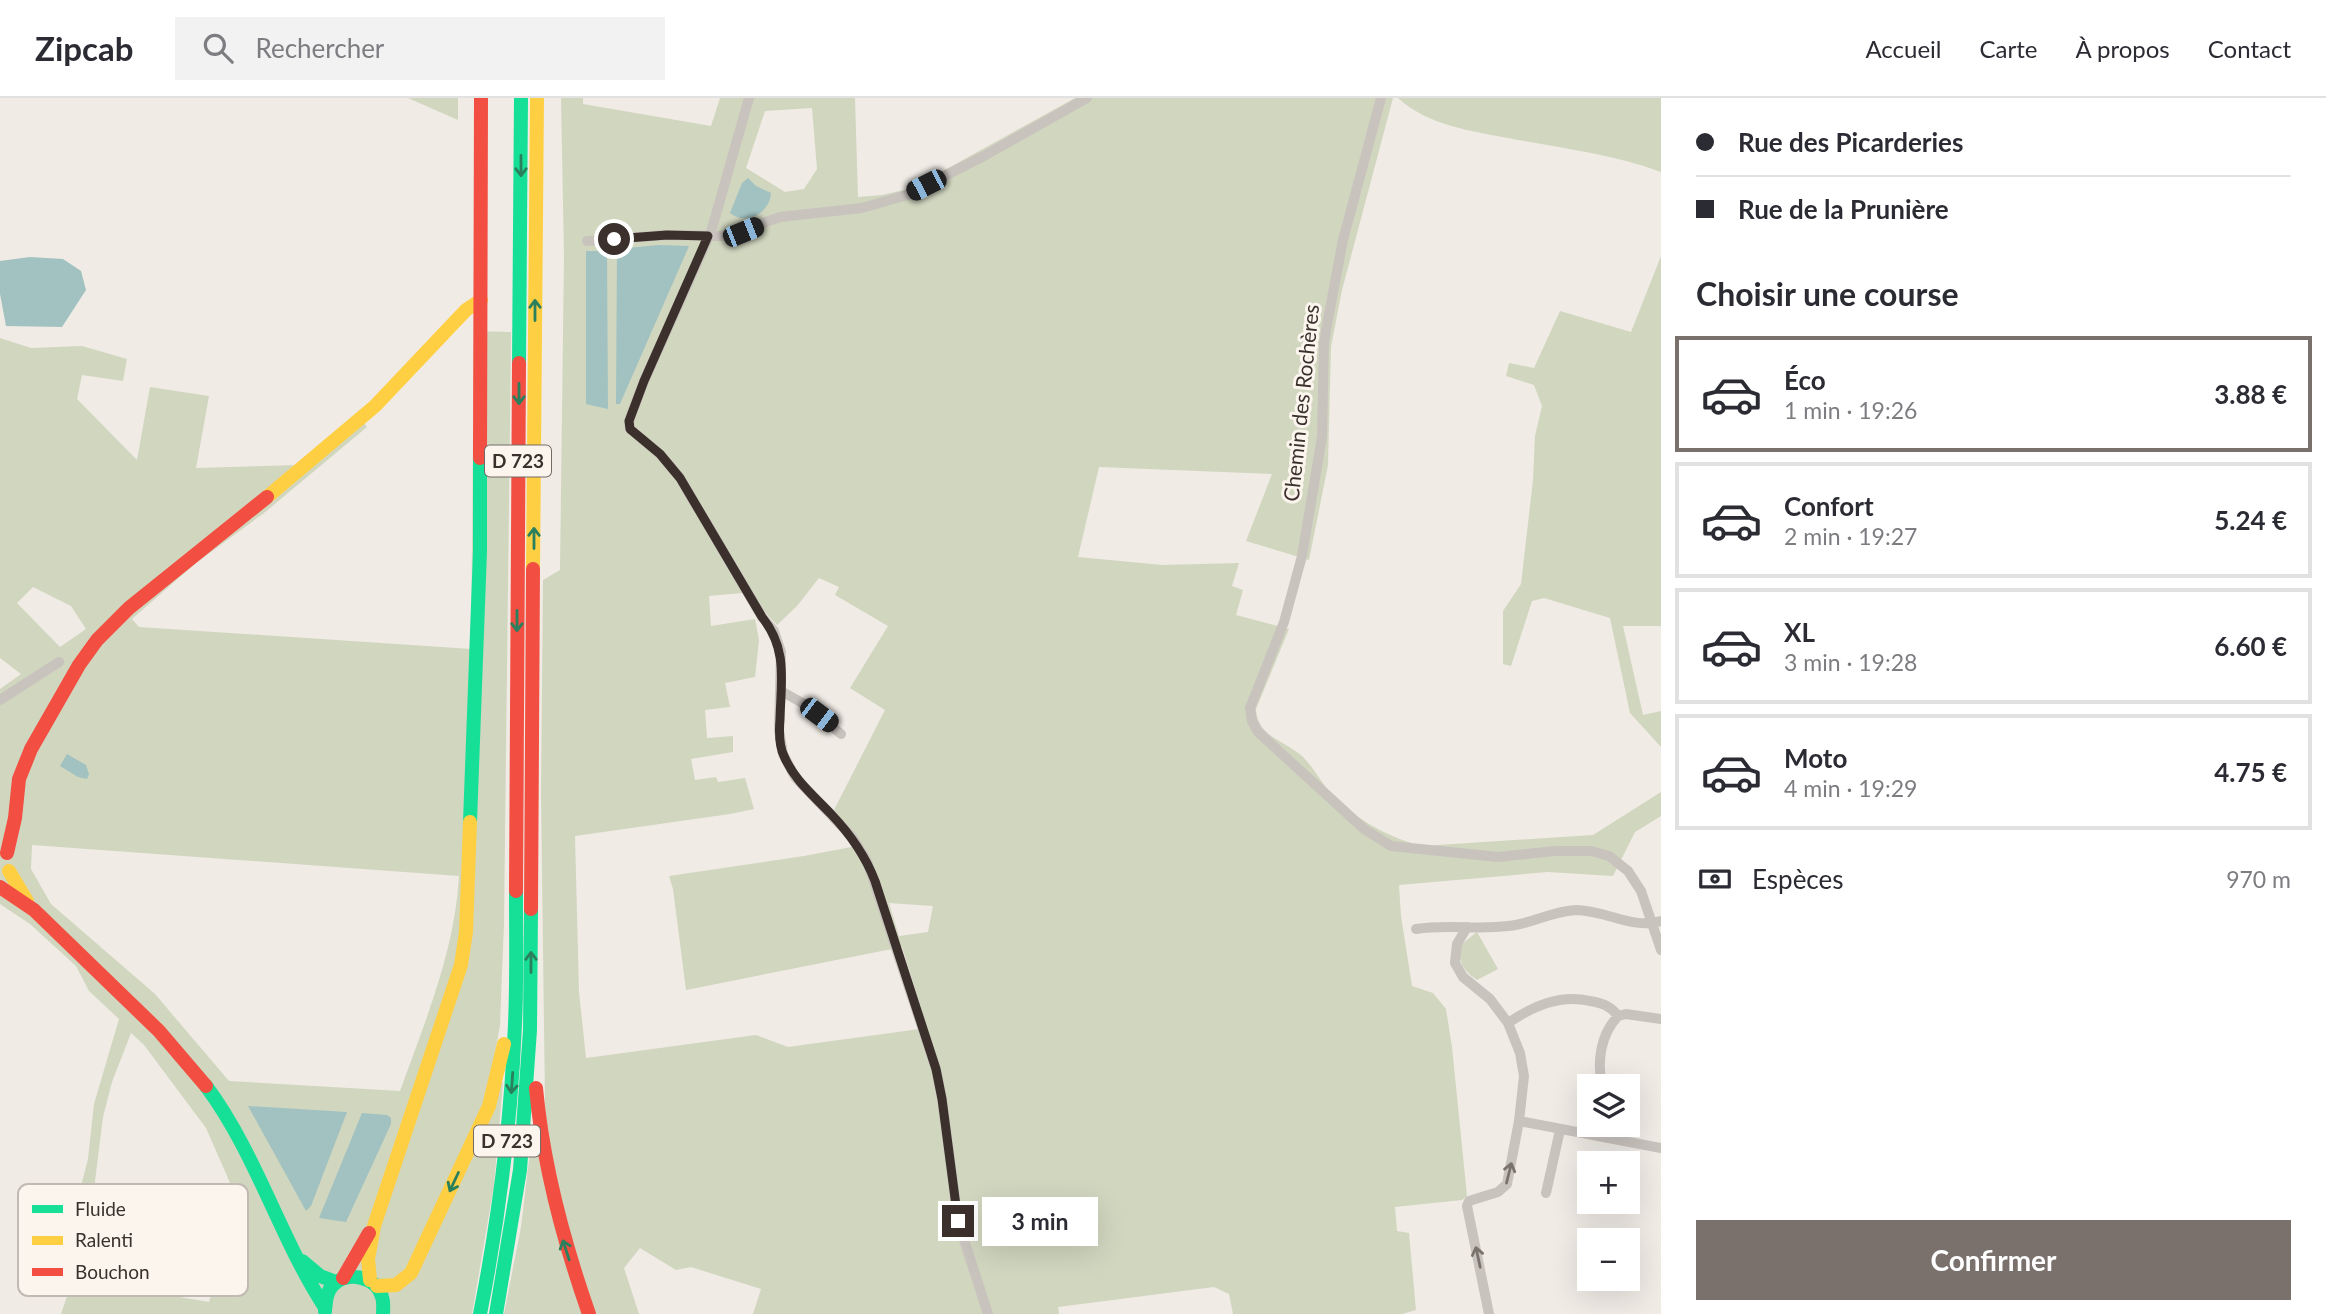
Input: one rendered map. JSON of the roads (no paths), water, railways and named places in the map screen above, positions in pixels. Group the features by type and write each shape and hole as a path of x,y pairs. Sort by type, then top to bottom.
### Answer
{"main road":[{"path":"386,1312 383,1299 373,1283 368,1259 374,1226 453,993 466,932 480,551 481,98"},
{"name":"D 723","path":"480,1314 495,1233 507,1139 513,1053 521,98"},
{"name":"D 723","path":"496,1314 520,1170 530,1030 537,98"},
{"path":"34,910 9,871 3,850 15,818 19,779 31,749 97,640 129,608 280,487 375,406 466,310 481,300"},
{"path":"448,330 472,317 480,316"},
{"path":"0,832 5,828 15,806"},
{"path":"9,871 0,885 34,910 159,1031 212,1095 239,1140 303,1273 325,1310"},
{"path":"292,1248 306,1266 320,1276 340,1280 361,1276 373,1283 395,1286 411,1273 489,1106 503,1052 508,982 515,965"},
{"path":"530,1030 536,1044 538,1109 548,1184 569,1259 589,1314"},
{"path":"325,1310 326,1297 374,1226"}],"street":[{"path":"749,98 708,236 644,381 629,421 630,429 671,465 762,617 774,631 781,652 779,730 783,754 795,777 853,838 875,881 936,1069 958,1221 988,1314"},
{"path":"587,241 667,235 726,236 780,217 862,208 907,195 984,156 1087,98"},
{"name":"Chemin des Rochères","path":"1381,98 1343,240 1329,314 1324,344 1322,437 1306,537 1284,622 1251,708 1252,721 1258,732 1377,839 1399,848 1498,858 1555,851 1591,851 1609,856 1635,881 1656,923"},
{"path":"0,700 59,662"},
{"path":"781,691 806,705 841,734"},
{"path":"1416,929 1437,926 1511,926 1552,914 1576,910 1591,911 1639,924 1656,923 1661,950"},
{"path":"1467,927 1455,950 1458,969 1463,977 1490,999 1508,1023 1520,1053 1524,1076 1507,1184 1498,1192 1469,1200 1467,1206 1489,1314"},
{"path":"1508,1023 1539,1005 1565,999 1601,1003 1609,1006 1618,1017"},
{"path":"1601,1074 1599,1060 1603,1042 1618,1017 1626,1014 1661,1019"},
{"path":"1519,1121 1661,1148"},
{"path":"1546,1193 1560,1129"}],"water":[{"path":"748,178 756,186 771,193 770,200 762,212 750,218 736,217 730,213 742,183"},
{"path":"659,245 689,246 620,404 616,404 617,249"},
{"path":"586,251 607,251 608,409 586,404"},
{"path":"30,257 63,259 81,271 86,290 62,327 6,326 0,294 0,261"},
{"path":"67,754 86,765 89,774 87,779 78,777 60,766"},
{"path":"248,1106 347,1112 311,1206 306,1211"},
{"path":"362,1113 387,1115 391,1118 391,1124 346,1222 319,1218"}]}
